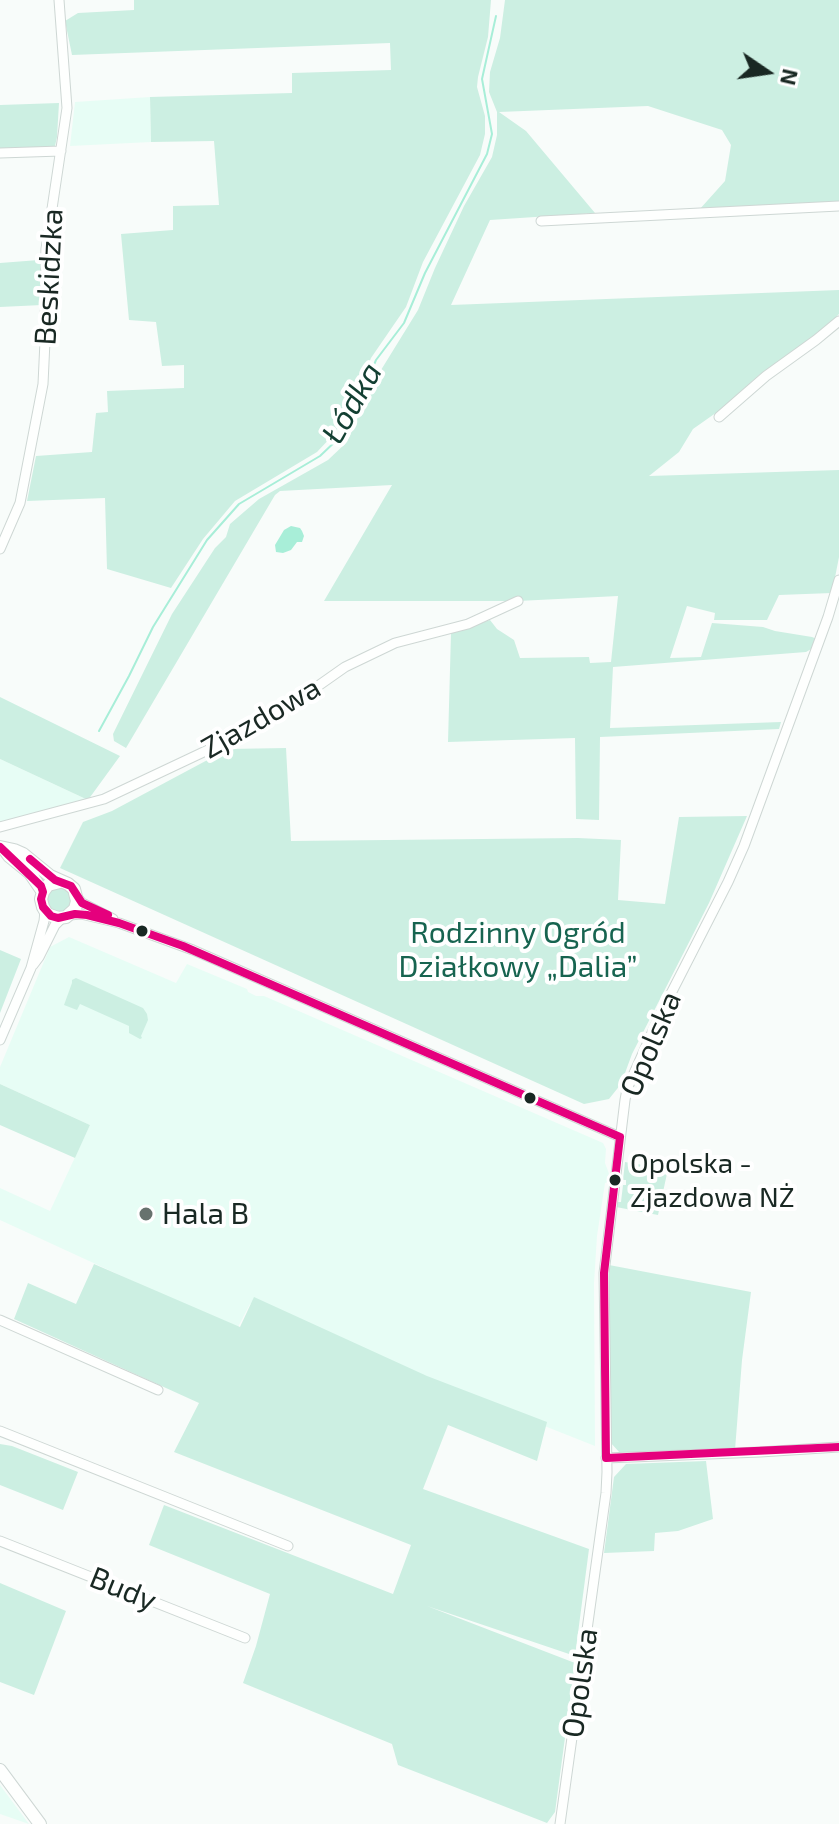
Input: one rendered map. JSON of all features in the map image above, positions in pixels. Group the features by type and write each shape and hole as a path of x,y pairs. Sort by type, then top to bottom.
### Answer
{"street":[{"name":"Beskidzka","path":"0,549 20,503 43,384 46,249 67,108 59,0"},
{"path":"0,153 61,151"},
{"path":"541,221 839,206"},
{"path":"719,417 766,376 839,321"},
{"name":"Opolska","path":"560,1824 606,1493 604,1273 627,1089 744,846 839,580"},
{"name":"Zjazdowa","path":"0,827 104,799 229,740 281,712 345,667 395,643 468,624 518,601"},
{"path":"2,848 23,854 50,876 71,886 82,903 119,923"},
{"path":"2,848 36,880 43,892"},
{"path":"60,882 48,885 41,903 54,918 81,914 119,923 205,955 620,1137"},
{"path":"31,968 55,925 75,909 77,897"},
{"path":"0,1040 31,968 45,911"},
{"path":"0,1320 158,1390"},
{"path":"0,1431 288,1546"},
{"path":"606,1458 839,1447"},
{"name":"Budy","path":"0,1541 245,1638"},
{"path":"0,1770 40,1824"}],"shaded area":[{"path":"150,97 151,142 70,146 75,102"},
{"path":"291,526 300,528 304,536 302,542 297,542 291,550 276,552 275,545 284,530"},
{"path":"0,759 88,800 0,823"},
{"path":"69,937 176,983 187,964 603,1143 611,1181 605,1183 594,1283 595,1446 403,1370 250,1304 237,1329 0,1220 0,1188 50,1211 90,1125 0,1084 0,1067 50,947"},
{"path":"0,1785 29,1824 0,1814"}],"green space":[{"path":"134,0 491,0 488,37 477,87 485,116 480,155 423,262 406,307 371,358 356,396 335,433 317,452 235,501 203,539 171,588 107,569 105,498 27,501 36,456 92,452 96,413 108,412 107,391 184,388 184,365 162,366 156,322 129,320 121,234 173,230 173,206 219,205 214,141 151,142 150,97 292,93 292,73 391,70 390,43 72,55 65,21 78,13 134,10"},
{"path":"505,0 839,0 839,202 699,210 725,181 731,145 722,130 648,106 499,112 526,131 595,213 490,220 451,305 839,290 839,314 819,333 759,375 693,429 679,452 649,476 839,470 839,557 832,593 779,595 767,620 714,620 715,613 687,606 670,658 701,657 712,623 763,627 812,637 817,639 813,648 806,652 613,667 610,728 781,722 779,729 600,737 599,820 576,819 575,738 448,742 451,633 490,620 497,629 514,640 520,658 589,657 590,663 611,662 618,596 518,601 324,601 392,485 280,491 275,495 126,748 114,741 113,734 172,614 215,548 226,537 230,524 259,499 328,460 347,442 373,383 418,310 464,206 492,157 497,135 497,112 489,92 490,72 500,38"},
{"path":"59,103 55,146 0,151 0,105"},
{"path":"42,261 42,305 0,307 0,263"},
{"path":"0,697 120,756 88,800 0,759"},
{"name":"Rodzinny Ogród Działkowy „Dalia”","path":"286,748 291,841 621,840 618,900 665,904 679,817 747,816 709,903 632,1054 621,1084 609,1099 584,1104 60,868 83,822 112,811 228,749"},
{"path":"59,888 67,892 71,900 67,908 59,912 51,908 47,900 51,892"},
{"path":"0,950 21,959 0,1013"},
{"path":"76,978 143,1008 148,1020 142,1038 129,1033 129,1026 80,1004 77,1010 64,1005 72,980"},
{"path":"0,1084 90,1125 75,1158 0,1125"},
{"path":"625,1162 668,1169 658,1215 616,1207 617,1202 621,1202 623,1185 626,1185 626,1180 623,1180"},
{"path":"94,1264 240,1327 254,1297 427,1376 547,1422 537,1461 448,1425 423,1489 589,1549 575,1656 427,1606 575,1663 555,1812 547,1823 398,1765 392,1744 243,1683 270,1594 149,1545 164,1505 393,1594 411,1545 174,1452 199,1403 14,1319 28,1283 76,1304"},
{"path":"609,1265 751,1292 735,1450 630,1454 620,1453 610,1442"},
{"path":"0,1444 78,1472 63,1510 0,1485"},
{"path":"706,1461 713,1519 678,1531 655,1533 654,1551 604,1553 614,1477 626,1464"},
{"path":"0,1583 66,1611 34,1695 0,1682"}],"waterway":[{"name":"Łódka","path":"99,731 153,627 207,540 239,504 320,456 340,437 376,360 404,323 425,273 487,154 492,134 482,79 496,16"}],"transit line":[{"path":"0,847 41,886 43,907 51,916 87,915 183,946 620,1137"},
{"path":"30,859 55,880 71,886 82,903 108,915"},
{"path":"606,1458 604,1273 620,1137"},
{"path":"606,1458 839,1447"}],"place":[{"name":"Opolska - Zjazdowa NŻ","path":"615,1180"},
{"name":"Hala B","path":"146,1214"}]}
